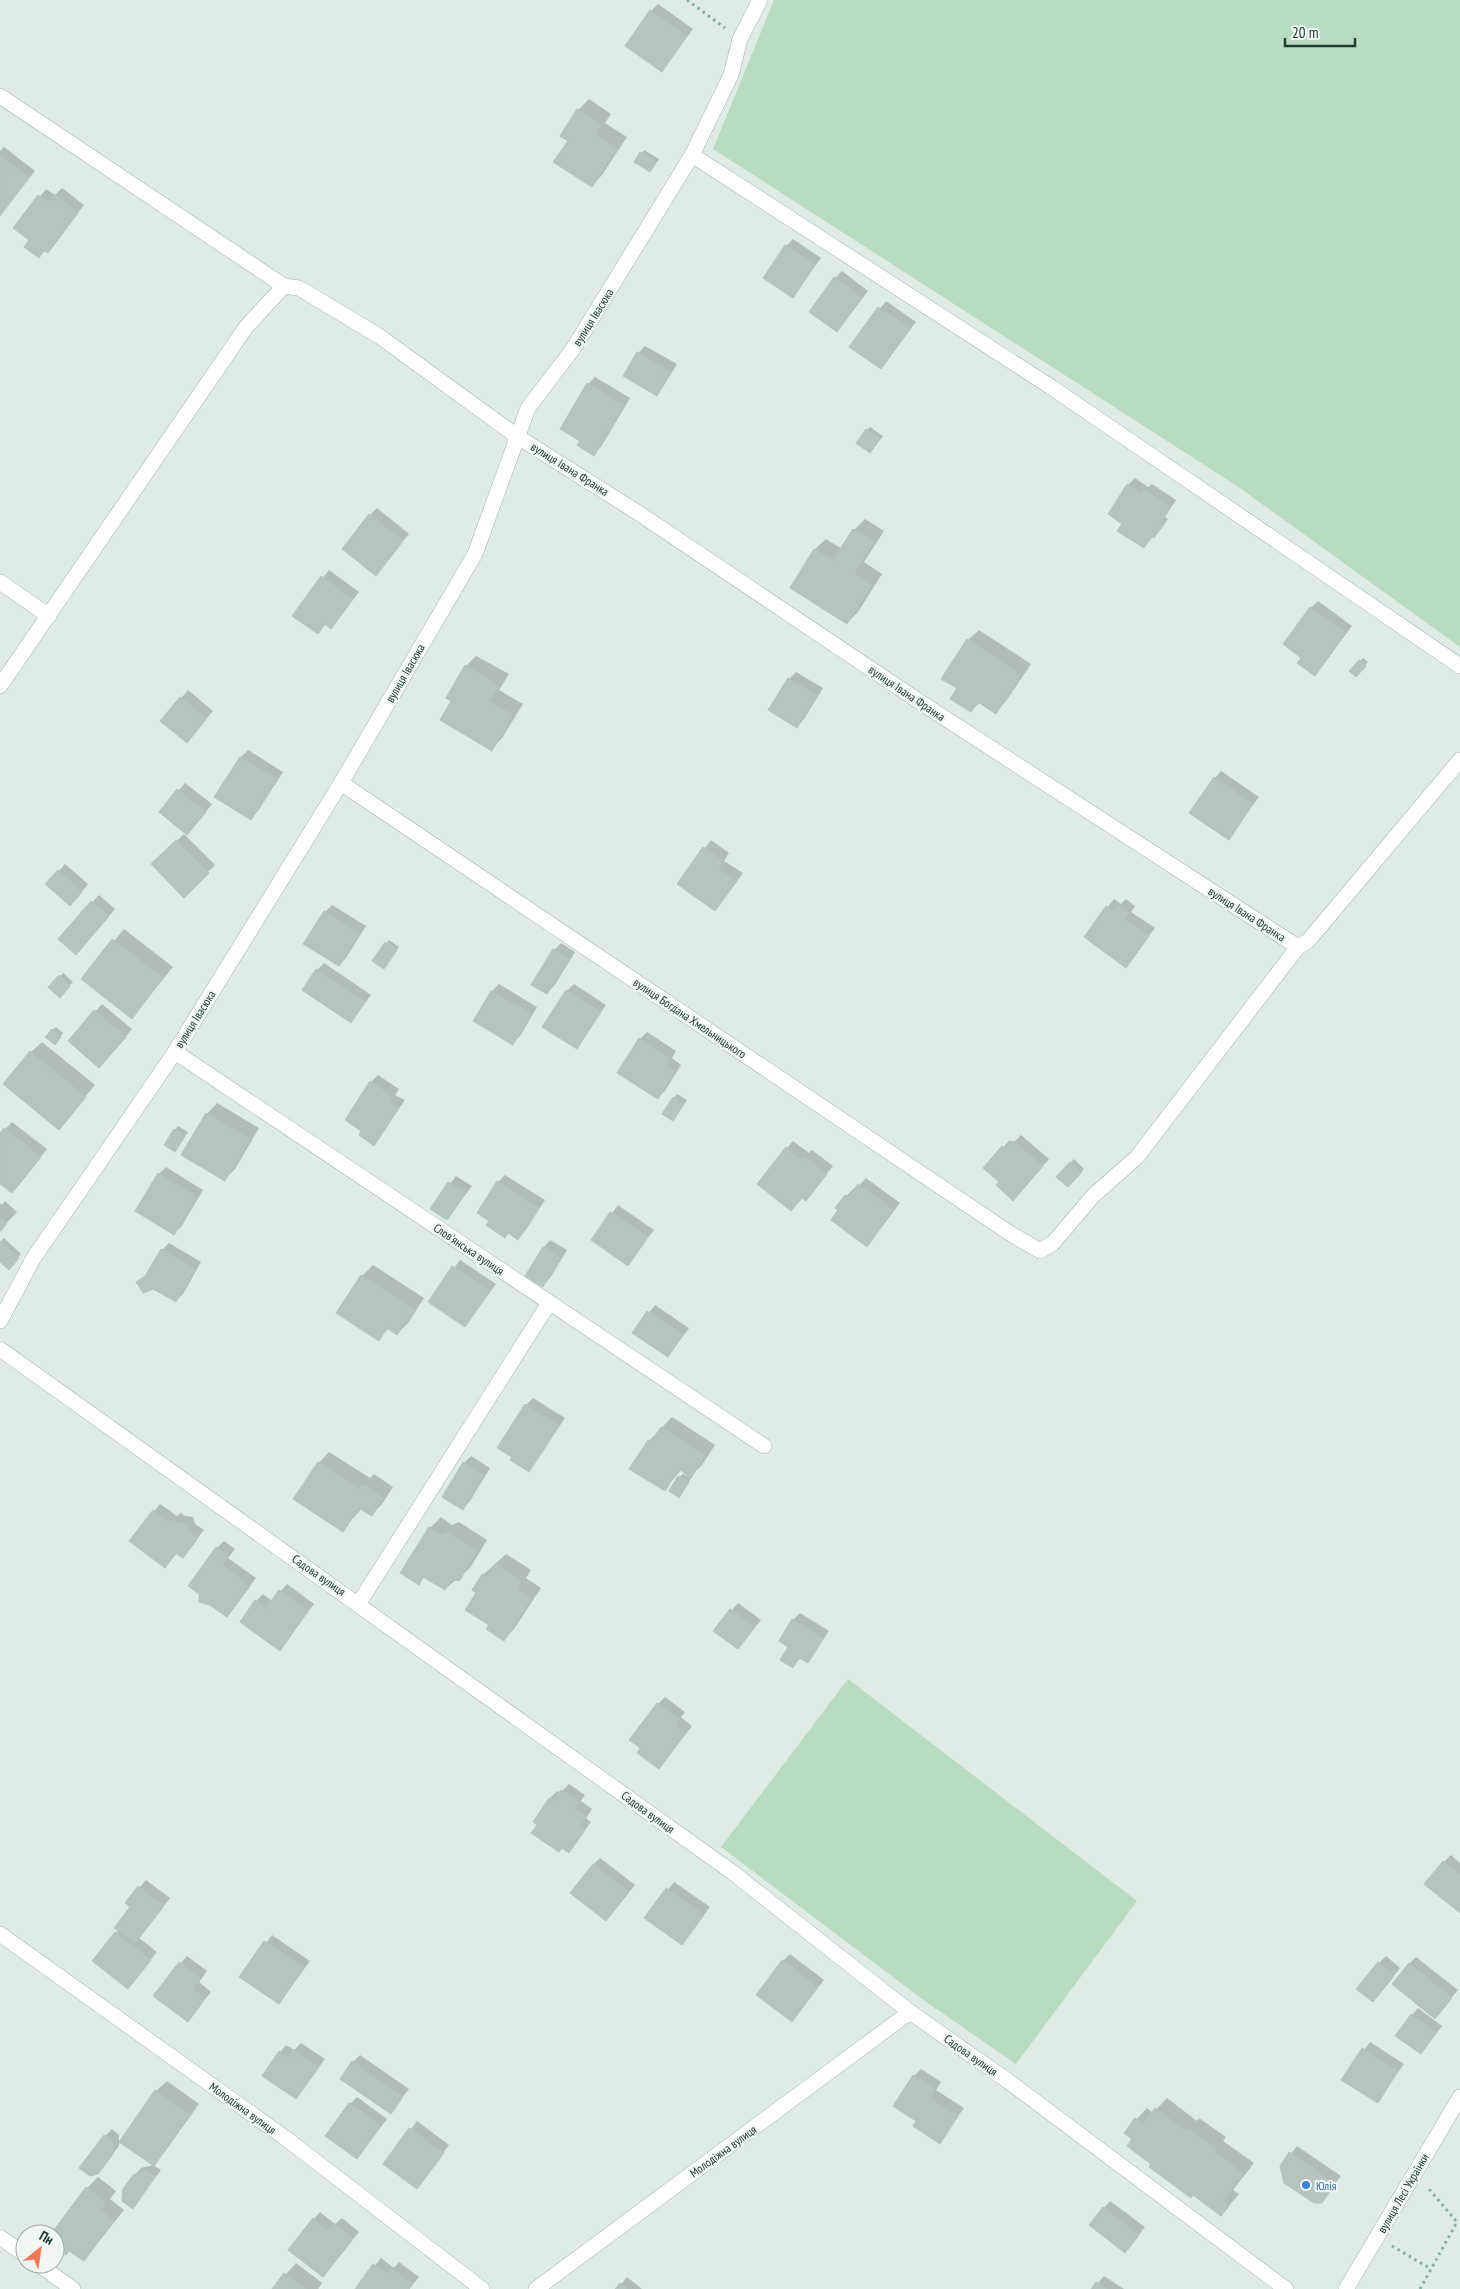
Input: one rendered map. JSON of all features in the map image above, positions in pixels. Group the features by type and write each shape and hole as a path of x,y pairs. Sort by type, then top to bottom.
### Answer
{"street":[{"name":"вулиця Івасюка","path":"0,1321 33,1259 175,1052 340,783 475,554 528,408 573,349 692,155 731,75 740,39 760,0"},
{"name":"вулиця Івана Франка","path":"0,96 284,286 299,288 379,336 518,437 637,512 920,702 1298,947"},
{"path":"692,155 1043,382 1460,666"},
{"path":"0,686 246,327 284,286"},
{"path":"0,582 49,616"},
{"path":"1298,947 1308,941 1460,760"},
{"name":"вулиця Богдана Хмельницького","path":"340,783 1000,1227 1040,1251 1053,1243 1093,1196 1137,1157 1298,947"},
{"name":"Слов'янська вулиця","path":"175,1052 764,1446"},
{"path":"359,1603 550,1303"},
{"name":"Садова вулиця","path":"0,1349 359,1603 732,1872 910,2012 1008,2081 1286,2289"},
{"name":"Молодіжна вулиця","path":"0,1934 284,2137 482,2289"},
{"name":"Молодіжна вулиця","path":"536,2289 910,2012"},
{"name":"вулиця Лесі Українки","path":"1346,2289 1460,2097"},
{"path":"0,2237 15,2248"},
{"path":"52,2274 72,2289"}],"path":[{"path":"687,0 740,39"},
{"path":"1420,2289 1457,2222 1429,2190"},
{"path":"1377,2237 1431,2269"}],"green space":[{"path":"774,0 1460,0 1460,647 1237,486 713,149"},
{"path":"848,1679 1137,1901 1016,2064 922,1999 721,1847"}],"building":[{"path":"650,10 687,36 662,72 625,46"},
{"path":"577,109 601,125 595,134 617,148 592,187 553,162 568,141 560,136"},
{"path":"640,152 656,163 650,172 634,162"},
{"path":"0,156 29,178 0,216"},
{"path":"54,194 78,213 48,253 44,251 39,258 24,247 29,240 13,228 38,195 48,202"},
{"path":"785,245 815,265 793,298 763,278"},
{"path":"834,277 862,298 837,332 809,312"},
{"path":"878,307 910,329 881,369 849,347"},
{"path":"637,352 671,372 657,396 623,376"},
{"path":"587,383 624,405 594,456 577,445 580,441 560,429"},
{"path":"866,429 880,439 870,453 856,443"},
{"path":"1127,484 1141,494 1144,490 1170,507 1159,524 1162,526 1144,548 1117,531 1122,524 1108,514"},
{"path":"369,514 403,541 376,576 342,549"},
{"path":"853,529 874,542 854,574 872,585 847,624 790,588 814,549 833,560"},
{"path":"321,576 353,599 331,629 325,624 318,634 292,616"},
{"path":"1310,607 1346,633 1315,676 1297,663 1301,658 1283,644"},
{"path":"967,639 1021,675 996,714 978,702 971,712 950,699 957,688 941,679"},
{"path":"1359,660 1366,666 1356,677 1349,671"},
{"path":"465,665 499,686 489,701 513,715 492,751 440,720 451,701 446,698"},
{"path":"788,678 817,696 797,728 768,710"},
{"path":"180,697 207,718 187,743 160,721"},
{"path":"240,757 277,779 251,820 214,797"},
{"path":"1214,777 1253,804 1229,840 1189,813"},
{"path":"177,789 206,812 187,835 159,812"},
{"path":"176,840 209,873 184,898 151,864"},
{"path":"703,847 723,861 718,868 737,881 715,911 677,884"},
{"path":"58,870 82,892 70,906 45,884"},
{"path":"91,901 109,916 76,955 58,939"},
{"path":"1118,905 1129,913 1125,919 1149,936 1126,968 1084,937 1106,906 1114,911"},
{"path":"324,911 360,933 339,966 303,944"},
{"path":"112,939 163,978 132,1019 81,979"},
{"path":"385,942 397,950 384,969 372,961"},
{"path":"553,949 569,959 547,994 531,985"},
{"path":"316,969 365,1002 351,1023 302,990"},
{"path":"59,975 70,986 60,998 48,987"},
{"path":"566,990 600,1012 577,1049 542,1027"},
{"path":"491,991 531,1014 513,1045 473,1021"},
{"path":"94,1010 126,1037 99,1068 68,1041"},
{"path":"52,1029 61,1037 55,1045 45,1037"},
{"path":"639,1038 670,1058 665,1066 675,1072 658,1099 617,1073"},
{"path":"30,1051 86,1097 59,1130 3,1084"},
{"path":"370,1081 393,1097 389,1102 399,1108 374,1146 359,1135 361,1131 345,1120"},
{"path":"673,1097 684,1104 673,1121 662,1114"},
{"path":"206,1113 250,1139 225,1181 181,1155"},
{"path":"4,1128 41,1157 12,1193 0,1184 0,1133"},
{"path":"174,1129 185,1136 175,1152 164,1145"},
{"path":"1013,1141 1043,1166 1013,1201 996,1185 999,1182 983,1168 1002,1146 1006,1149"},
{"path":"786,1147 801,1160 804,1156 827,1174 806,1201 802,1198 791,1211 757,1184"},
{"path":"1070,1162 1082,1172 1068,1187 1056,1177"},
{"path":"158,1173 197,1197 174,1235 135,1211"},
{"path":"497,1181 539,1208 518,1240 508,1233 505,1238 486,1225 489,1221 477,1213"},
{"path":"448,1182 466,1193 447,1220 430,1209"},
{"path":"858,1184 894,1210 867,1247 831,1220 838,1210 835,1208 845,1195 848,1197"},
{"path":"610,1212 648,1237 628,1266 591,1240"},
{"path":"0,1217 7,1223 1,1231 0,1231"},
{"path":"0,1241 19,1258 9,1270 0,1262"},
{"path":"543,1247 561,1258 543,1287 525,1276"},
{"path":"161,1249 195,1269 176,1302 154,1289 143,1293 136,1282 145,1276"},
{"path":"452,1266 490,1291 465,1327 428,1302"},
{"path":"361,1275 414,1309 397,1335 387,1328 379,1341 336,1313"},
{"path":"647,1311 683,1335 668,1357 632,1333"},
{"path":"525,1404 559,1426 529,1472 510,1460 512,1457 497,1448"},
{"path":"661,1427 705,1456 691,1478 679,1469 665,1491 629,1469 648,1440 651,1442"},
{"path":"318,1462 359,1489 362,1484 383,1498 372,1516 359,1508 343,1532 293,1499"},
{"path":"463,1462 484,1475 463,1510 442,1497"},
{"path":"678,1476 689,1482 679,1498 669,1491"},
{"path":"153,1510 170,1523 173,1519 178,1523 187,1523 188,1531 198,1538 183,1558 176,1553 165,1568 129,1541"},
{"path":"429,1527 441,1535 447,1532 477,1551 460,1580 451,1581 445,1590 423,1577 419,1585 400,1573"},
{"path":"216,1547 229,1556 222,1565 250,1586 227,1617 210,1605 199,1602 199,1594 188,1586"},
{"path":"495,1564 521,1581 516,1589 531,1599 504,1641 486,1629 489,1625 465,1610 476,1593 472,1590 482,1574 486,1577"},
{"path":"279,1590 308,1611 280,1651 240,1622 255,1600 266,1608"},
{"path":"730,1609 755,1627 738,1649 713,1631"},
{"path":"792,1619 823,1639 808,1663 799,1658 793,1668 780,1660 788,1647 779,1641"},
{"path":"657,1703 679,1719 675,1725 686,1733 659,1769 637,1753 640,1748 629,1740"},
{"path":"561,1790 579,1802 575,1808 586,1816 580,1826 585,1830 569,1853 562,1848 559,1852 531,1833 537,1825 533,1822 549,1798 554,1800"},
{"path":"1443,1861 1460,1875 1460,1913 1424,1884"},
{"path":"593,1864 629,1892 606,1921 570,1893"},
{"path":"138,1886 164,1906 135,1943 114,1928 130,1907 125,1903"},
{"path":"666,1888 704,1915 682,1945 644,1918"},
{"path":"115,1932 151,1960 128,1989 92,1961"},
{"path":"264,1941 304,1968 279,2004 239,1977"},
{"path":"782,1960 818,1987 792,2022 756,1995"},
{"path":"179,1962 201,1978 193,1989 205,1999 188,2022 153,1996"},
{"path":"1378,1962 1394,1976 1373,2002 1356,1989"},
{"path":"1409,1963 1452,1998 1435,2019 1392,1984"},
{"path":"1411,2014 1436,2033 1421,2054 1395,2036"},
{"path":"1362,2048 1398,2071 1378,2103 1341,2080"},
{"path":"293,2049 319,2067 296,2099 262,2076 279,2051 288,2058"},
{"path":"352,2061 403,2097 391,2114 340,2079"},
{"path":"913,2075 935,2089 930,2098 958,2116 940,2144 913,2126 916,2121 893,2106"},
{"path":"155,2090 190,2115 154,2166 119,2142"},
{"path":"349,2103 381,2126 357,2159 325,2136"},
{"path":"1155,2108 1186,2131 1188,2128 1216,2149 1214,2152 1244,2174 1223,2201 1229,2206 1221,2216 1193,2195 1191,2198 1149,2167 1151,2164 1127,2146 1132,2139 1124,2133 1135,2118 1143,2124"},
{"path":"409,2128 444,2153 417,2189 383,2164"},
{"path":"104,2135 113,2142 113,2154 98,2174 90,2176 79,2168"},
{"path":"1289,2152 1335,2184 1322,2203 1314,2203 1284,2183 1280,2166"},
{"path":"146,2171 155,2177 133,2209 122,2201 123,2189 133,2175"},
{"path":"86,2187 106,2202 100,2210 114,2221 84,2261 69,2251 65,2254 65,2224 58,2224"},
{"path":"1103,2207 1139,2235 1125,2253 1089,2225"},
{"path":"313,2218 328,2231 334,2224 353,2239 323,2277 288,2250"},
{"path":"373,2264 387,2274 391,2268 413,2284 409,2289 355,2289"},
{"path":"284,2273 305,2289 272,2289"},
{"path":"1096,2282 1107,2289 1091,2289"},
{"path":"620,2283 627,2289 615,2289"}],"place":[{"name":"Юлія","path":"1306,2185"}]}
